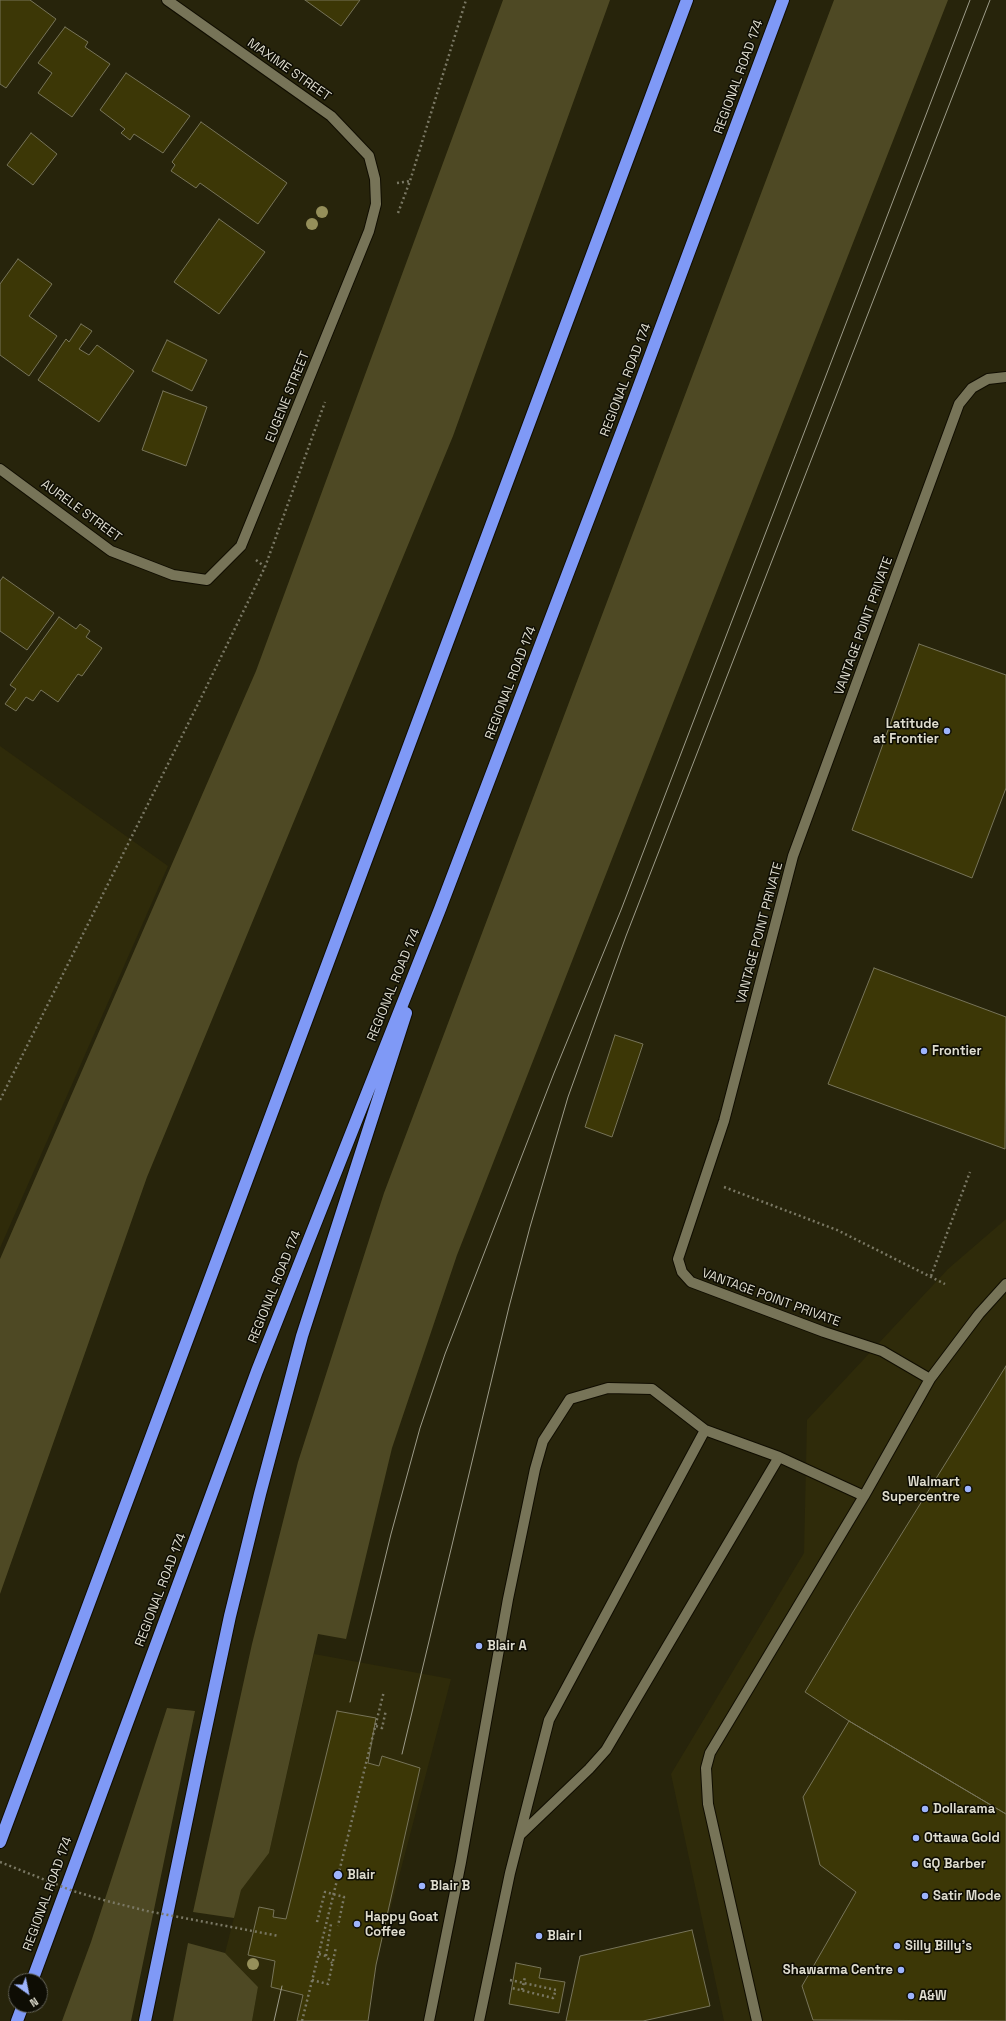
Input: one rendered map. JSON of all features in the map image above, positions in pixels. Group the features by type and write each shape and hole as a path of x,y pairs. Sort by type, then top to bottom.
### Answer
{"highway":[{"path":"0,1842 687,0"},
{"name":"REGIONAL ROAD 174","path":"35,1973 257,1371 440,909 783,0"},
{"path":"144,2021 200,1753 260,1494 302,1336 440,909"}],"street":[{"name":"MAXIME STREET","path":"167,0 331,116 368,156 375,179"},
{"name":"EUGENE STREET","path":"173,575 207,580 242,546 369,231 376,204 375,179"},
{"name":"VANTAGE POINT PRIVATE","path":"930,1379 882,1351 824,1332 690,1282 682,1272 678,1259 705,1180 730,1098 793,856 959,404 972,388 988,379 1006,377"},
{"name":"AURELE STREET","path":"0,469 111,551 173,575"},
{"path":"757,2021 708,1804 706,1768 710,1753 864,1496 930,1379 979,1314 1006,1284"},
{"path":"429,2021 461,1862 508,1599 535,1469 543,1442 570,1399 608,1388 652,1390 705,1430 779,1457 864,1496"},
{"path":"478,2021 520,1835 549,1720 705,1430"},
{"path":"520,1835 589,1769 606,1750 779,1457"}],"path":[{"path":"931,1276 970,1172"},
{"path":"705,1180 837,1230 945,1284"},
{"path":"302,2021 384,1691"},
{"path":"376,1726 382,1728 386,1710"},
{"path":"0,1862 73,1891 106,1901 170,1916 279,1936"},
{"path":"317,1922 325,1892 344,1897 338,1926"},
{"path":"326,1956 331,1924"},
{"path":"312,1980 328,1984 336,1947"},
{"path":"319,1954 326,1956 333,1963"},
{"path":"522,1990 525,1977 525,1984"},
{"path":"510,1980 556,1990 553,1998 512,1988"}],"shaded area":[{"path":"503,0 610,0 453,436 147,1177 0,1594 0,1259 256,671"},
{"path":"834,0 948,0 457,1255 392,1448 346,1639 318,1634 269,1853 241,1890 234,1918 193,1912 252,1644 298,1462 384,1193"},
{"path":"0,746 168,866 0,1248"},
{"path":"1006,1219 1006,2021 724,2021 671,1774 804,1553 807,1420 948,1269"},
{"path":"314,1654 451,1679 361,2021 252,2021 258,1987 225,1953 241,1890 269,1853"},
{"path":"167,1708 195,1711 131,2021 62,2021 91,1942"},
{"path":"188,1943 225,1953 258,1987 252,2021 173,2021"}],"building":[{"path":"0,0 30,0 56,19 6,88 0,84"},
{"path":"305,0 360,0 341,26"},
{"path":"65,27 88,42 85,47 110,64 72,117 38,93 52,73 38,63"},
{"path":"126,73 190,116 163,153 134,134 130,140 121,133 125,129 100,110"},
{"path":"201,122 287,183 258,224 200,183 196,188 171,171 175,165 172,162"},
{"path":"31,133 57,154 33,185 7,165"},
{"path":"219,219 265,252 219,314 174,282"},
{"path":"18,259 52,284 29,316 57,336 29,376 0,355 0,284"},
{"path":"81,324 92,331 79,349 89,355 97,345 134,371 99,422 38,380 66,339 69,342"},
{"path":"167,340 207,360 192,391 152,371"},
{"path":"163,391 207,407 186,466 142,450"},
{"path":"3,577 54,613 27,650 0,631 0,581"},
{"path":"59,617 76,629 80,624 90,631 86,637 102,648 82,676 78,674 58,702 41,690 33,701 26,697 16,711 5,704 16,689 10,685"},
{"name":"Latitude at Frontier","path":"919,644 1006,675 1006,788 972,878 852,830"},
{"name":"Frontier","path":"874,968 1006,1017 1005,1149 828,1084"},
{"path":"615,1035 643,1044 612,1137 585,1127"},
{"name":"Walmart Supercentre","path":"1006,1366 1006,1814 849,1721 805,1692"},
{"path":"337,1711 376,1718 368,1763 379,1766 382,1756 420,1768 376,1965 368,2021 297,2021 303,1995 271,1987 275,1961 248,1955 259,1907 274,1910 273,1917 286,1919"},
{"path":"849,1721 1006,1814 1006,2021 813,2020 802,1986 856,1892 820,1865 803,1797"},
{"path":"692,1930 710,2006 643,2021 566,2021 580,1956"},
{"path":"516,1963 541,1968 539,1978 565,1982 559,2013 509,2004"}],"tram line":[{"path":"350,1702 391,1534 420,1428 445,1354 554,1073 621,910 970,0"},
{"path":"402,1754 509,1307 530,1227 568,1097 626,936 990,0"},
{"path":"274,2021 282,1986"}],"place":[{"name":"Latitude at Frontier","path":"947,731"},
{"name":"Frontier","path":"924,1051"},
{"name":"Walmart Supercentre","path":"968,1489"},
{"name":"Blair A","path":"479,1646"},
{"name":"Dollarama","path":"925,1809"},
{"name":"Ottawa Gold","path":"916,1838"},
{"name":"GQ Barber","path":"915,1864"},
{"name":"Blair","path":"338,1875"},
{"name":"Blair B","path":"422,1886"},
{"name":"Satir Mode","path":"925,1896"},
{"name":"Happy Goat Coffee","path":"357,1924"},
{"name":"Blair I","path":"539,1936"},
{"name":"Silly Billy's","path":"897,1946"},
{"name":"Shawarma Centre","path":"901,1970"},
{"name":"A&W","path":"911,1996"}]}
